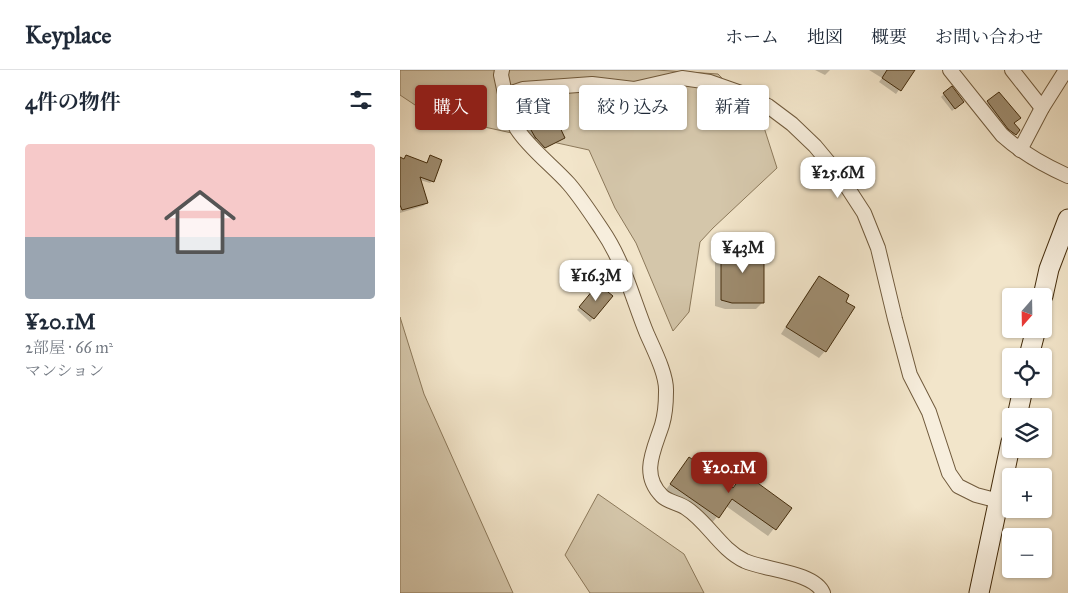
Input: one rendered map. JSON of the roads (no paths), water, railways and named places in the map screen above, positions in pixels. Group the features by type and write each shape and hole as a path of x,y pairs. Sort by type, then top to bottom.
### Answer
{"street":[{"path":"502,70 504,85"},
{"path":"950,70 1002,134 1020,150 1068,176"},
{"path":"1012,70 1042,108"},
{"path":"1020,150 1042,108 1066,70"},
{"path":"569,86 592,84 634,89 682,78 710,82 747,95 768,106 792,124 815,146 840,176 864,213 878,248 910,375 929,412 949,473 958,486 976,495 999,501"},
{"path":"518,130 570,185 604,232 621,265 659,361 666,390 663,423 651,455 650,471 654,484 663,497 685,507 699,518 716,539 743,560 808,580 822,590 823,593"},
{"path":"1045,288 1068,219"},
{"path":"979,593 1008,458"}]}
